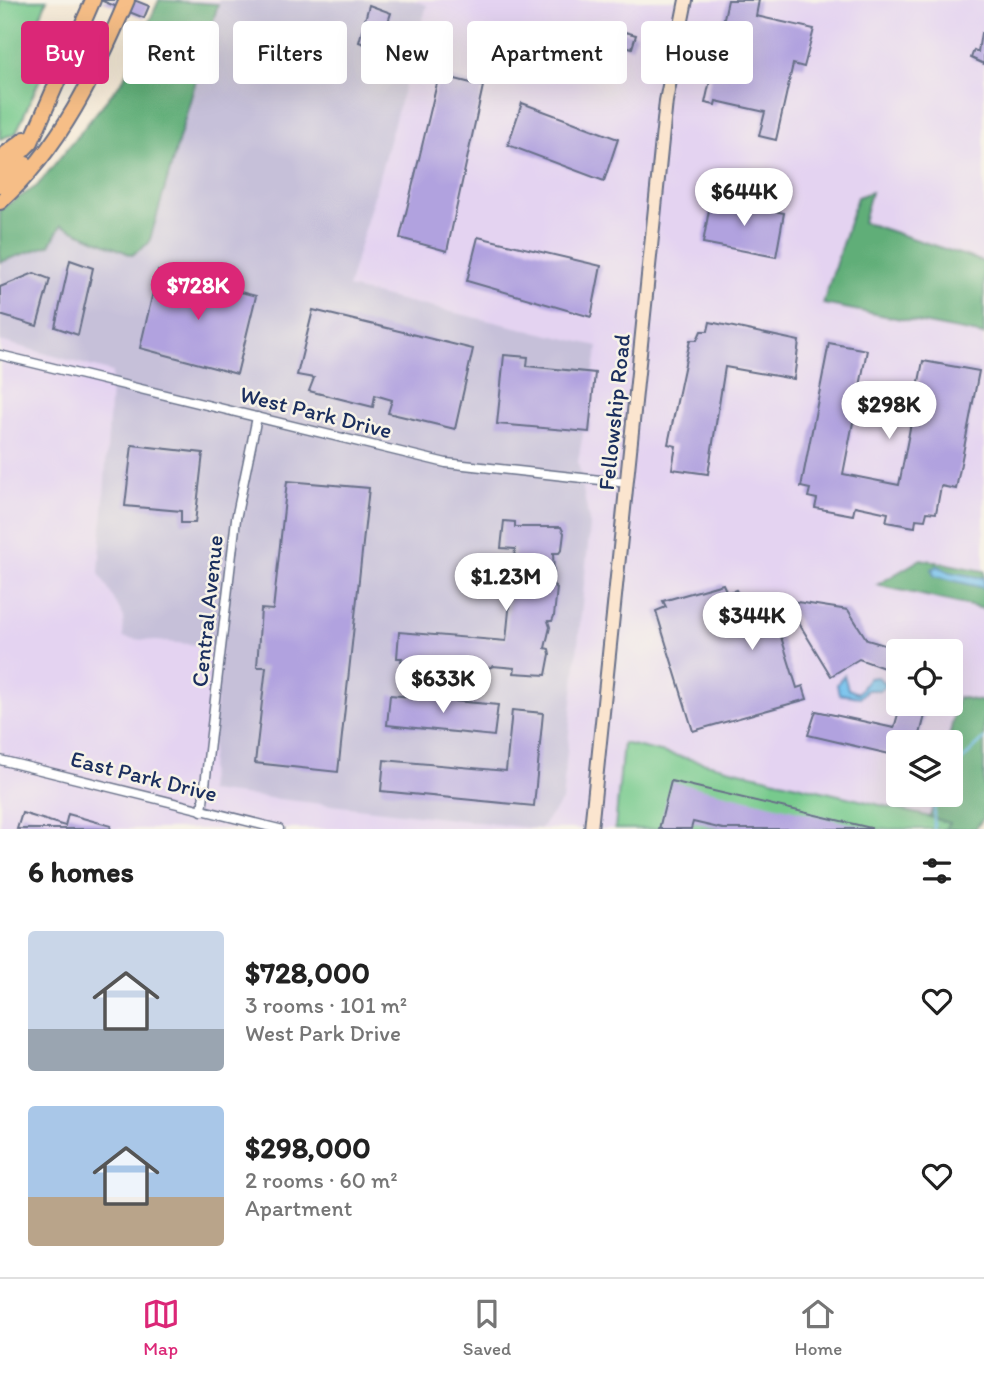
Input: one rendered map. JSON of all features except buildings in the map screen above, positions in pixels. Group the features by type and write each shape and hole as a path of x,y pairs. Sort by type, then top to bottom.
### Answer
{"highway":[{"path":"0,174 23,153 45,113 93,0"},
{"path":"0,202 41,161 99,65 127,0"},
{"path":"0,158 18,146 45,113"},
{"path":"0,185 23,166 67,118"}],"street":[{"name":"Fellowship Road","path":"591,829 666,101 686,0"},
{"name":"West Park Drive","path":"0,355 446,463 628,483"},
{"name":"Central Avenue","path":"202,811 236,519 257,417"},
{"name":"East Park Drive","path":"0,760 279,829"}],"shaded area":[{"path":"169,0 984,0 984,800 959,829 0,829 0,251 44,219 123,81 123,84 219,84 219,21 157,21"},
{"path":"219,0 412,0 427,5 423,21 361,21 361,84 405,84 348,288 598,346 578,462 590,526 562,801 540,829 208,791 221,647 123,638 124,617 99,573 112,372 0,341 0,262 50,245 61,225 132,255 149,243 195,84 219,84 219,21 213,21"}],"green space":[{"path":"0,0 47,0 38,21 21,21 21,84 38,84 16,133 0,139"},
{"path":"159,0 218,4 213,21 150,21"},
{"path":"123,80 123,84 195,84 149,243 132,255 61,225 50,245 0,262 0,209 37,186"},
{"path":"871,192 863,222 984,262 984,335 823,304 857,197"},
{"path":"921,559 984,571 984,609 877,585"},
{"path":"963,698 984,702 984,818 975,829 945,829 950,823 930,817 933,807 963,807 963,730 951,730 954,716 963,716"},
{"path":"623,743 951,823 945,829 615,829"}],"water":[{"path":"938,566 949,572 984,578 984,588 934,576 932,569"},
{"path":"844,675 848,689 858,693 869,678 878,677 886,685 880,690 867,690 860,697 839,694 837,684"}],"waterway":[{"path":"963,759 984,739"},
{"path":"934,829 935,807"}]}
